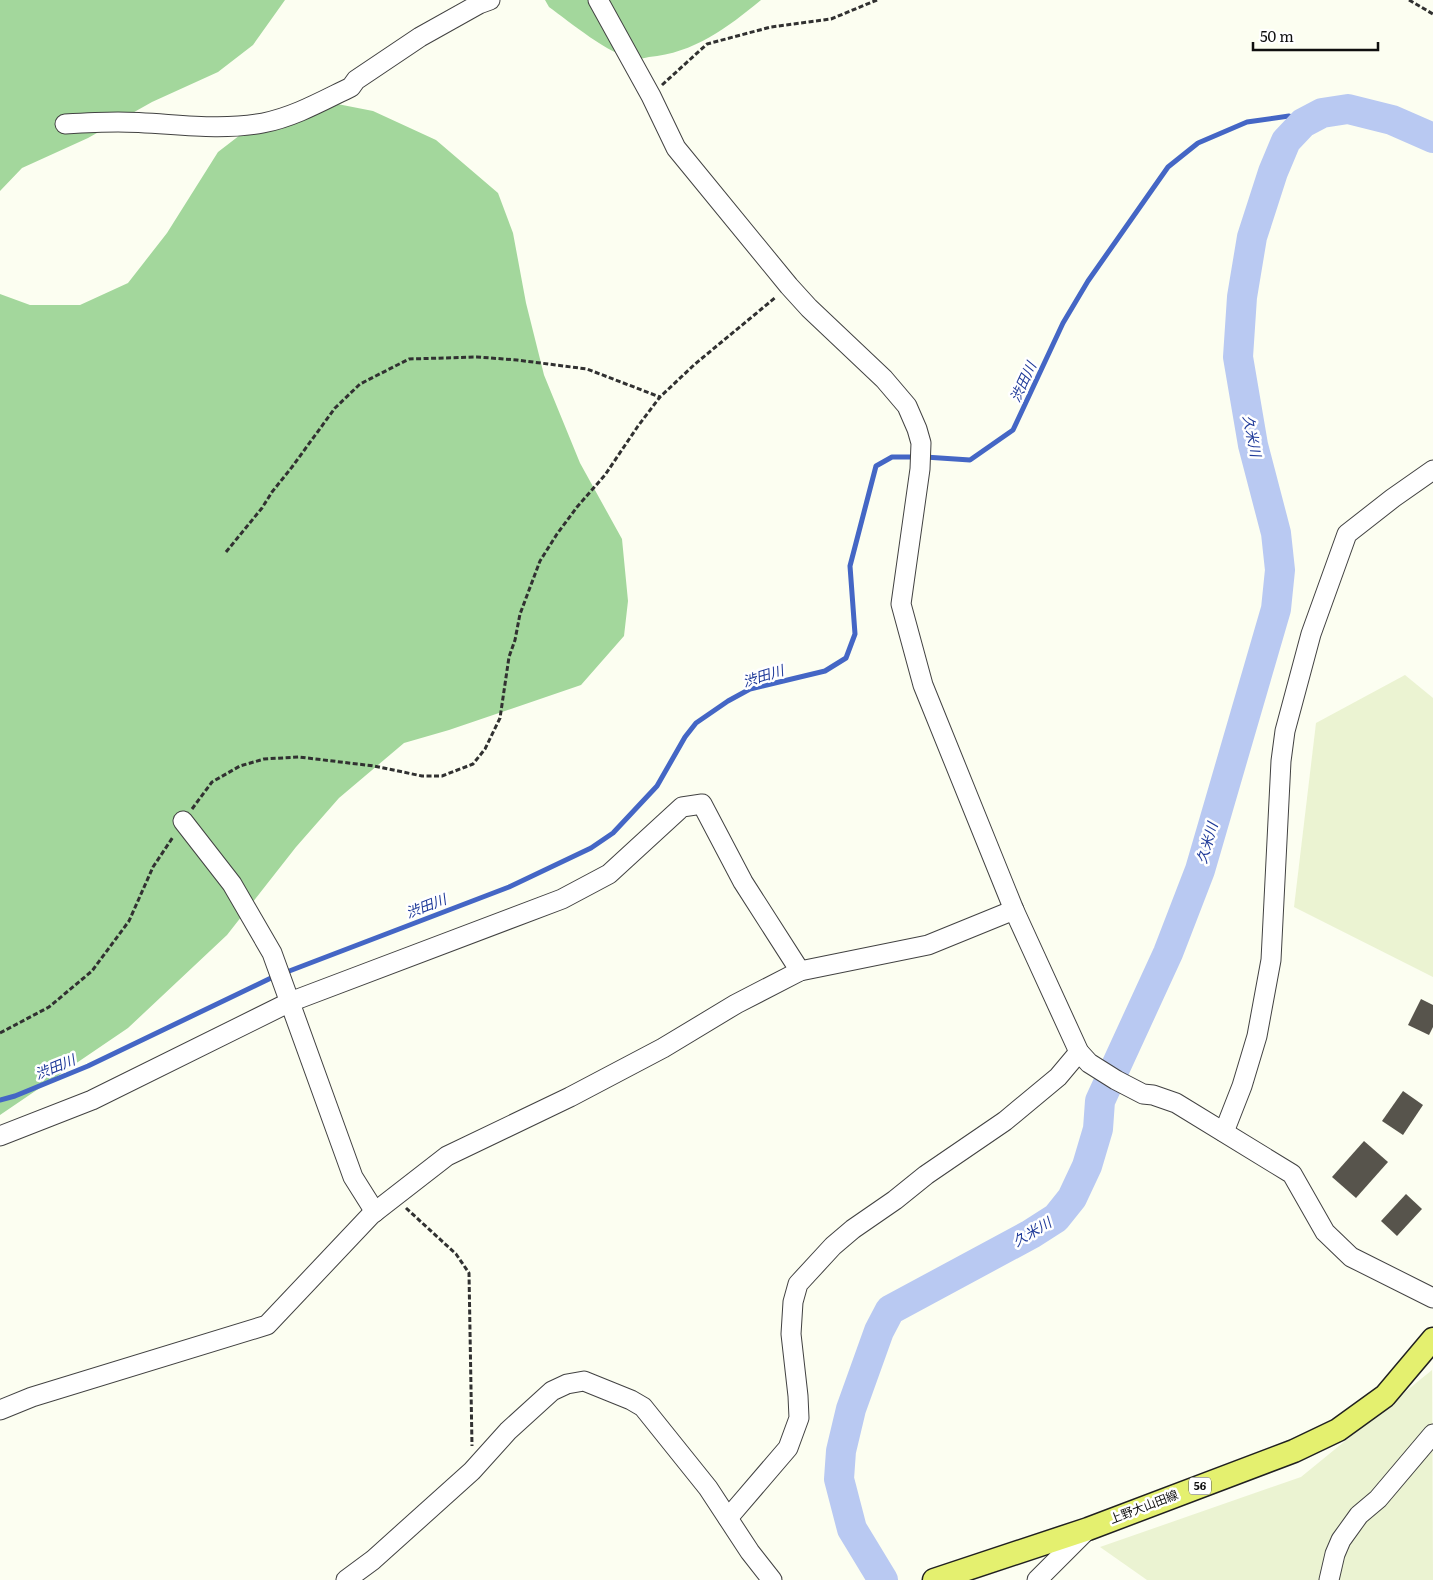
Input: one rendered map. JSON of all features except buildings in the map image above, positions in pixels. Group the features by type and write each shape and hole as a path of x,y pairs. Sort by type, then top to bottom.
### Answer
{"main road":[{"name":"上野大山田線","path":"934,1580 1088,1529 1294,1451 1338,1430 1385,1396 1430,1350"}],"street":[{"path":"65,124 119,122 214,127 263,123 296,113 351,87 356,80 420,38 479,4 490,0"},
{"path":"598,0 651,96 676,148 789,286 809,308 884,378 907,406 921,443 920,469 901,604 922,685 1014,910 1084,1058 1116,1080 1143,1094 1153,1095 1176,1103 1292,1174 1325,1232 1352,1257 1433,1298"},
{"path":"1224,1132 1242,1086 1257,1036 1272,960 1281,761 1285,731 1311,634 1347,534 1433,470"},
{"path":"0,1136 92,1100 288,997 562,899 610,874 682,807 702,804 743,882 800,971"},
{"path":"183,822 232,884 272,953 353,1177 375,1212"},
{"path":"0,1410 32,1398 267,1325 375,1212 447,1156 663,1048 736,1004 800,971 928,945 1014,910"},
{"path":"728,1518 788,1448 799,1418 791,1334 793,1302 798,1284 833,1246 853,1230 926,1175 1005,1121 1084,1058"},
{"path":"346,1580 367,1574 373,1560 472,1471 508,1431 552,1391 567,1384 584,1381 631,1400 643,1407 708,1488 750,1552 772,1580"},
{"path":"1329,1580 1334,1554 1341,1540 1359,1515 1378,1499 1433,1434"},
{"path":"1037,1580 1088,1529"}],"path":[{"path":"651,96 707,44 771,27 831,19 877,0"},
{"path":"1409,0 1433,14"},
{"path":"0,1034 50,1007 92,971 129,921 154,867 212,782 240,766 264,759 299,758 374,766 422,776 442,776 472,764 485,749 500,718 509,658 520,614 540,561 557,534 577,506 605,475 660,397 695,364 789,286"},
{"path":"226,552 262,508 335,408 360,384 410,359 477,357 587,369 660,397"},
{"path":"394,1197 456,1254 469,1273 472,1471"}],"green space":[{"path":"0,0 285,0 253,45 218,72 152,102 88,138 22,168 0,191"},
{"path":"545,0 761,0 722,29 695,45 665,55 634,59 602,45 549,7"},
{"path":"317,100 373,111 436,140 498,193 513,233 526,303 544,375 580,463 622,539 628,601 624,636 581,685 449,730 404,743 339,798 296,847 227,935 128,1028 0,1115 0,294 30,305 80,305 128,283 167,233 218,152 266,115"},
{"path":"1405,675 1433,698 1433,977 1294,907 1316,723"},
{"path":"1432,1370 1433,1580 1147,1580 1100,1547 1301,1477"}],"waterway":[{"name":"久米川","path":"883,1580 852,1529 839,1479 841,1451 851,1409 879,1331 890,1310 1031,1234 1056,1218 1072,1198 1087,1166 1098,1129 1100,1101 1168,953 1200,870 1276,609 1280,570 1276,533 1253,445 1238,357 1242,297 1252,237 1273,172 1286,141 1303,123 1322,113 1348,109 1392,120 1433,138"},
{"name":"渋田川","path":"925,457 970,460 1013,430 1063,323 1088,281 1168,167 1198,143 1247,122 1289,116 1303,123"},
{"name":"渋田川","path":"0,1100 15,1096 88,1066 271,978 509,887 591,848 613,833 657,786 685,737 696,723 728,701 750,689 825,671 846,658 855,634 850,566 876,466 892,457 917,457"}]}
